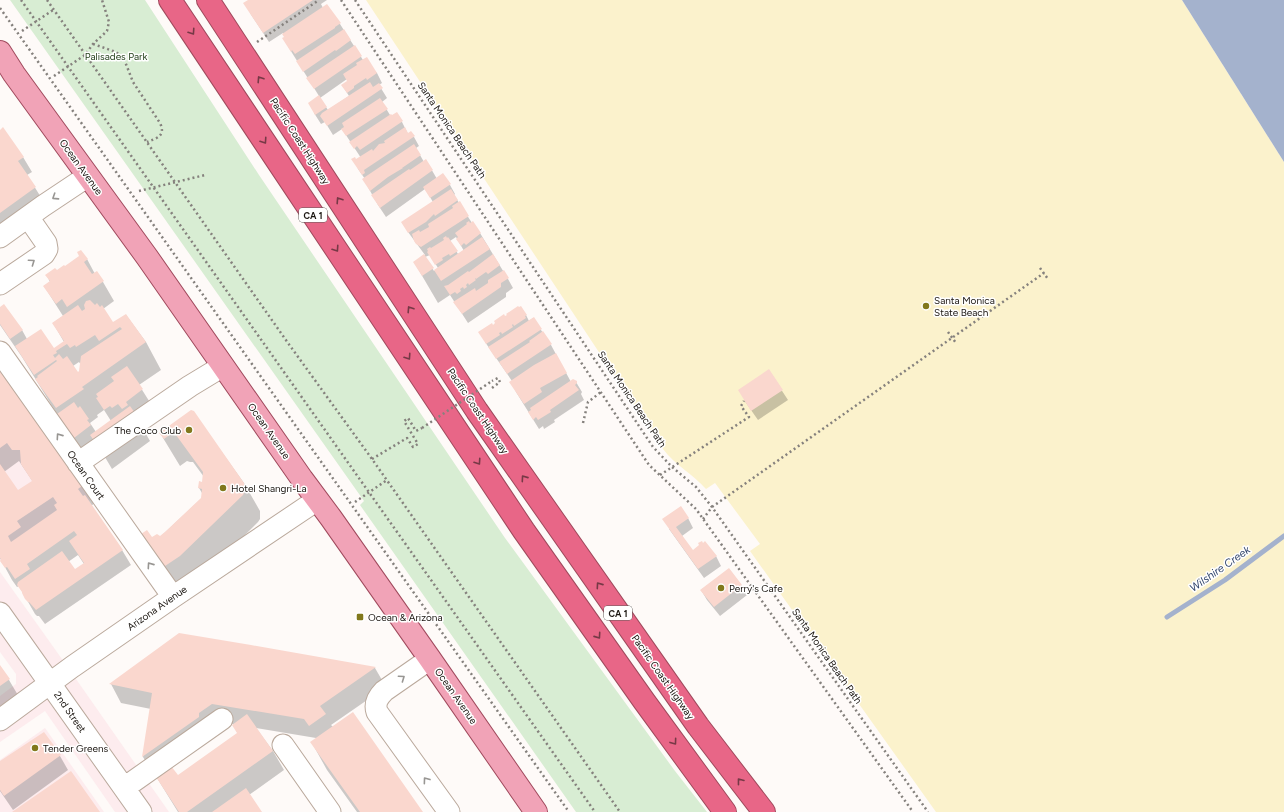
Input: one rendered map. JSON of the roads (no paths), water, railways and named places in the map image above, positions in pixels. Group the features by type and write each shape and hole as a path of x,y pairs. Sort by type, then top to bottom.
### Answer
{"highway":[{"name":"CA 1","path":"170,0 524,531 644,701 725,812"},
{"name":"Pacific Coast Highway","path":"208,0 477,412 698,726 764,812"}],"main road":[{"name":"Ocean Avenue","path":"0,52 7,78 88,176 147,257 430,659 529,810"}],"street":[{"path":"0,237 49,201 88,176"},
{"path":"0,284 44,254 47,249 46,243 28,217"},
{"name":"Ocean Court","path":"0,352 173,597"},
{"path":"78,463 190,386 223,366"},
{"name":"Arizona Avenue","path":"0,720 173,597 317,500"},
{"name":"2nd Street","path":"0,613 141,812"},
{"path":"430,659 384,691 376,702 376,708 377,712 449,812"},
{"path":"124,788 222,719"},
{"path":"283,745 330,812"}],"water":[{"path":"1182,0 1284,0 1284,162"}],"waterway":[{"name":"Wilshire Creek","path":"1167,617 1225,580 1284,536"}],"place":[{"name":"Santa Monica State Beach","path":"926,306"},
{"name":"The Coco Club","path":"189,430"},
{"name":"Hotel Shangri-La","path":"223,488"},
{"name":"Perry's Cafe","path":"721,588"},
{"name":"Ocean & Arizona","path":"360,617"},
{"name":"Tender Greens","path":"35,748"}],"park label":[{"name":"Palisades Park","path":"116,56"}]}
